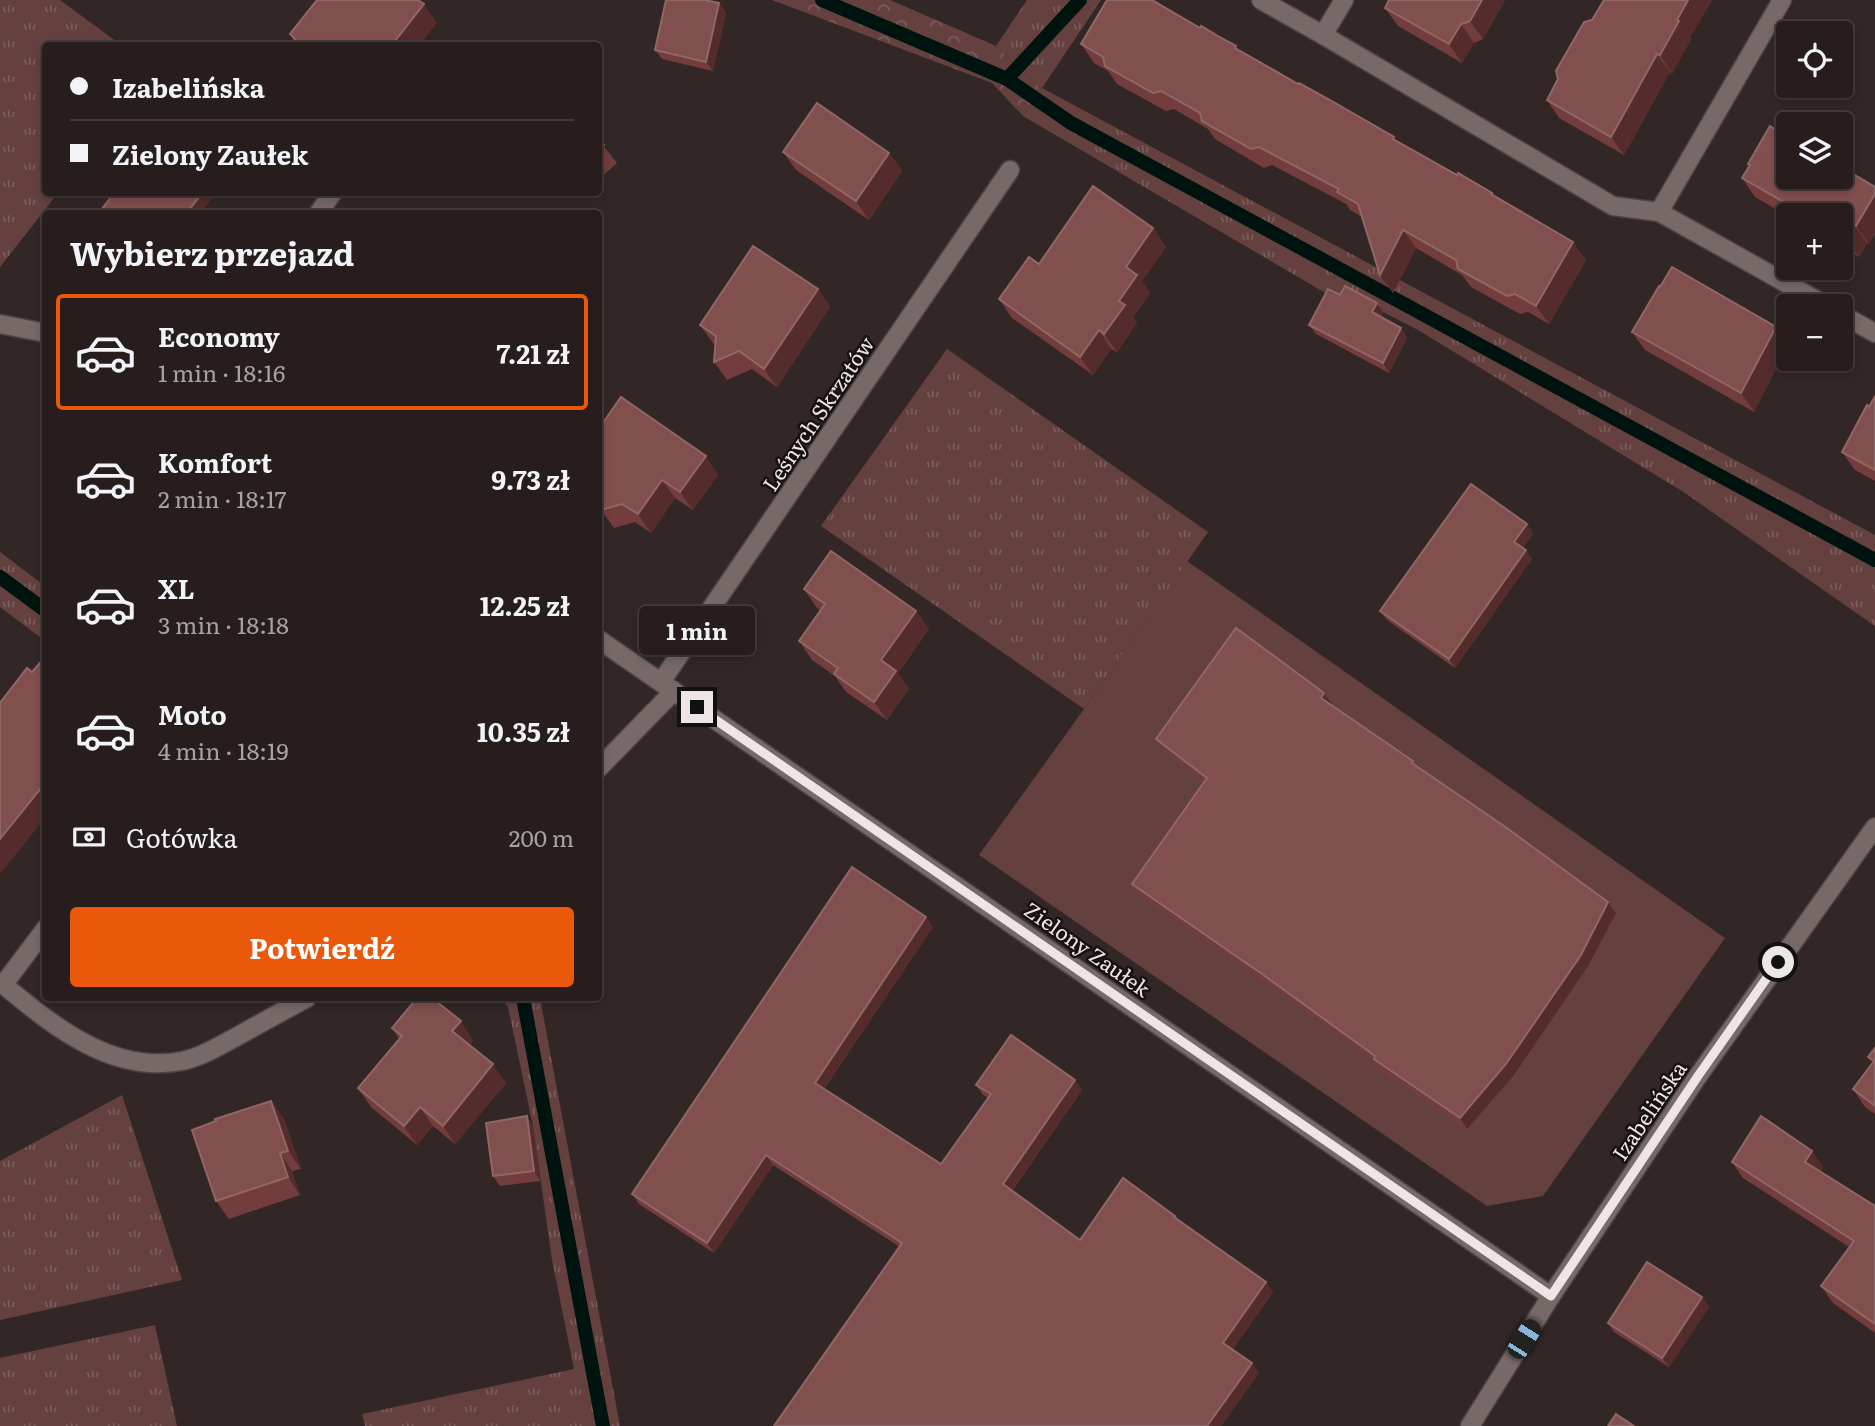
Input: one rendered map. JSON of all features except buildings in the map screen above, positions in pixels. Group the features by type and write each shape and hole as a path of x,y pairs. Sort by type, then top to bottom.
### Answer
{"street":[{"path":"1261,0 1613,206 1659,212 1806,294"},
{"path":"1323,35 1343,0"},
{"path":"1659,212 1782,0"},
{"name":"Leśnych Skrzatów","path":"602,764 668,687 1010,170"},
{"path":"1853,321 1875,334"},
{"path":"0,324 42,332"},
{"name":"Zielony Zaułek","path":"602,642 1551,1296"},
{"name":"Izabelińska","path":"1470,1426 1551,1296 1698,1076 1875,827"},
{"path":"42,933 1,984 46,1020 109,1056 142,1064 182,1061 208,1052 302,1001"}],"green space":[{"path":"0,0 60,0 117,42 42,42 42,196 56,196 42,210 0,267"},
{"path":"772,0 890,0 996,46 1041,88 1023,116 992,83"},
{"path":"1027,0 1101,0 1042,88 1875,535 1875,626 1682,491 1418,330 1352,296 1334,298 1023,116 1041,88 996,46"},
{"path":"947,349 1208,532 1084,709 821,526"},
{"path":"0,552 42,584 42,639 0,607"},
{"path":"1187,561 1725,938 1543,1196 1487,1206 979,855"},
{"path":"503,1001 541,1001 620,1426 365,1426 362,1414 574,1369 552,1260 533,1126 508,1007"},
{"path":"122,1095 182,1280 0,1320 0,1161"},
{"path":"155,1325 177,1426 0,1426 0,1358"}],"waterway":[{"path":"822,0 1007,79 1071,123 1875,560"},
{"path":"1007,79 1080,0"},
{"path":"0,577 42,608"},
{"path":"524,1001 603,1426"}],"route":[{"path":"697,707 1551,1296 1778,962"}]}
